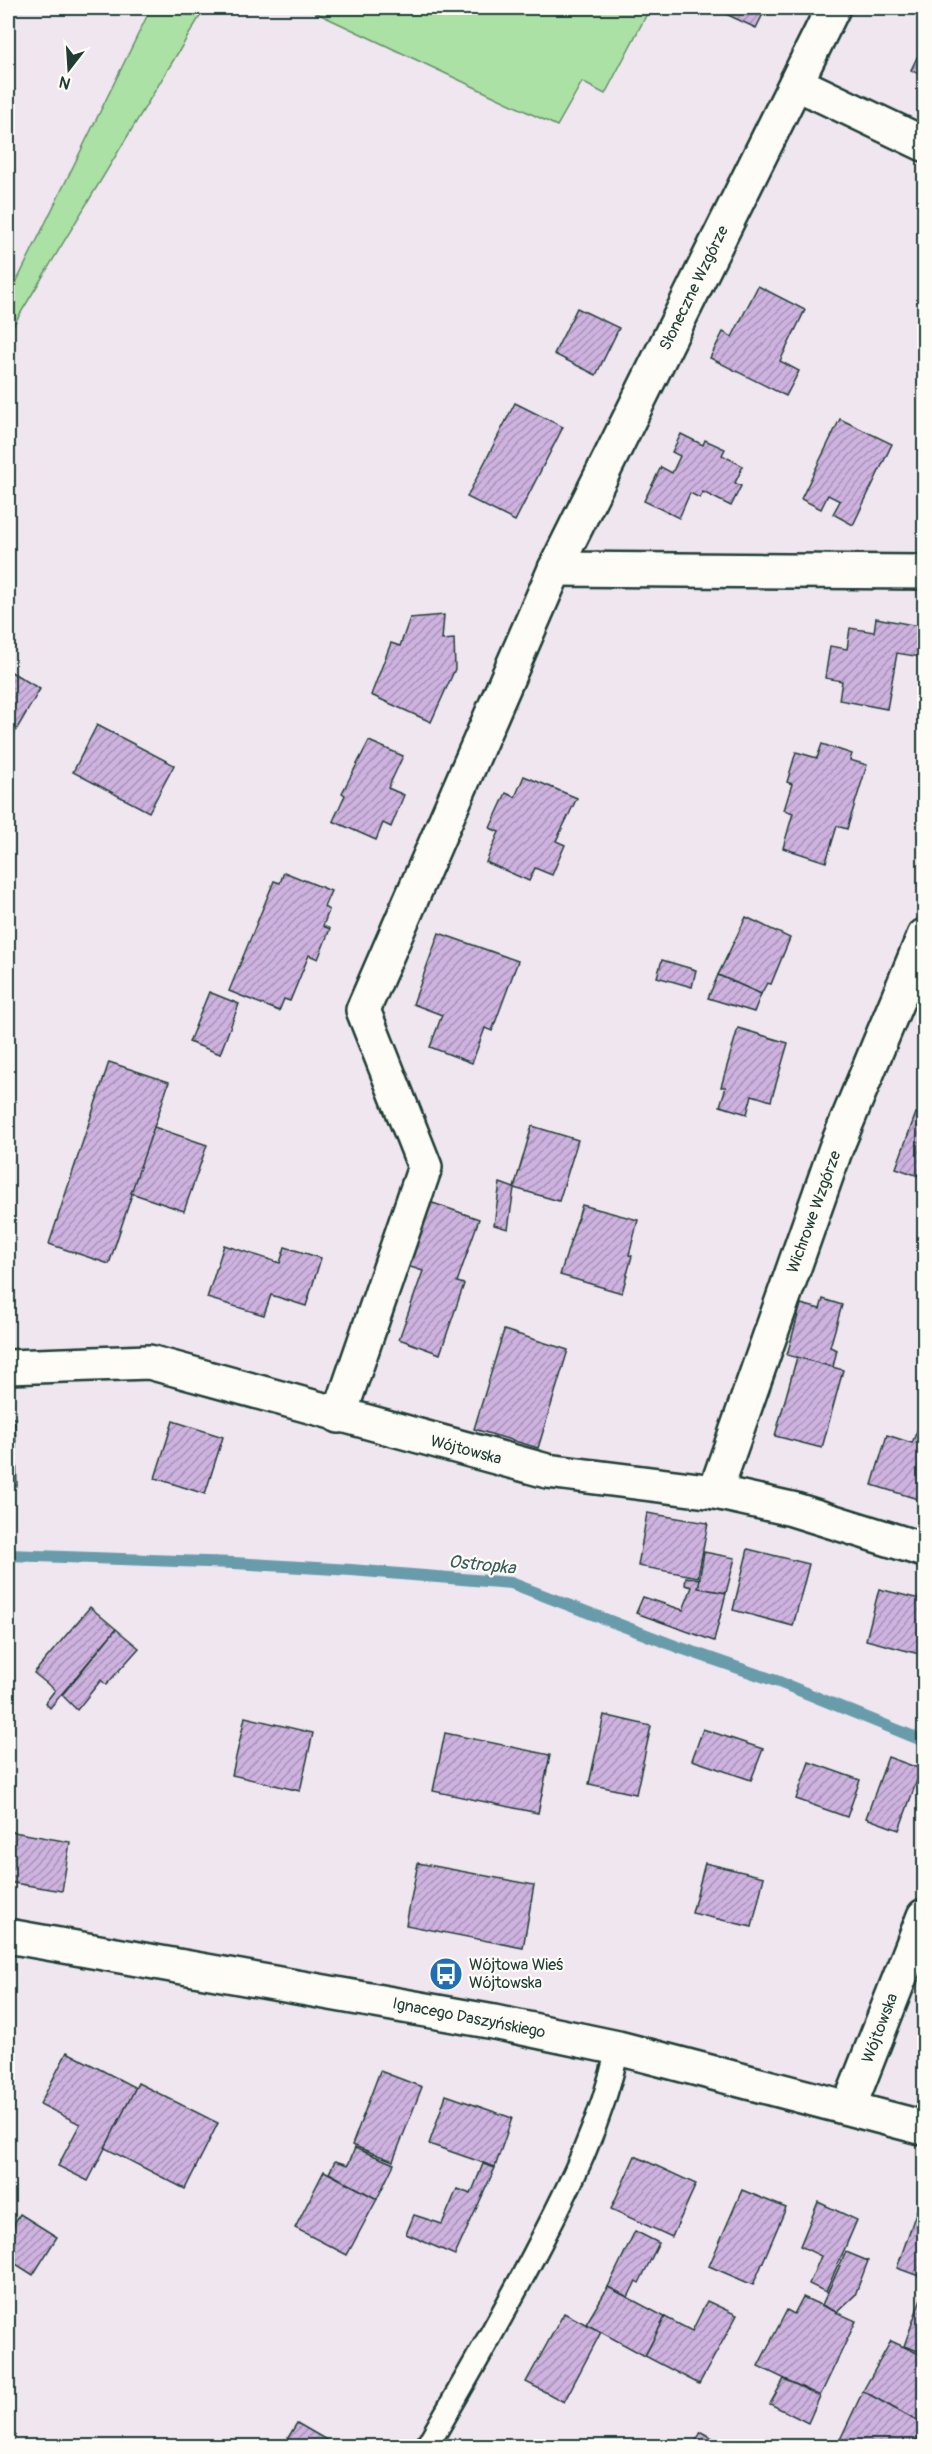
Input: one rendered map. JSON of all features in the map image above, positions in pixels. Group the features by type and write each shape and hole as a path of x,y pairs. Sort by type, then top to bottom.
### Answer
{"street":[{"name":"Słoneczne Wzgórze","path":"339,1416 425,1167 363,1010 555,569 833,8"},
{"path":"796,84 924,144"},
{"path":"555,569 924,572"},
{"name":"Wichrowe Wzgórze","path":"715,1492 836,1148 924,936"},
{"name":"Wójtowska","path":"8,1368 149,1362 339,1416 547,1471 715,1492 792,1509 924,1550"},
{"name":"Wójtowska","path":"849,2107 924,1916"},
{"name":"Ignacego Daszyńskiego","path":"8,1936 484,2020 618,2048 924,2128"}],"lane":[{"path":"427,2446 469,2376 565,2196 592,2136 608,2091 618,2048"}],"green space":[{"path":"151,8 205,8 8,334 8,299"},
{"path":"306,8 650,8 605,94 582,82 557,126"}],"building":[{"path":"713,8 766,8 756,28"},
{"path":"924,43 924,77 911,70"},
{"path":"758,286 805,310 780,361 799,371 786,396 710,358 723,332 732,337"},
{"path":"577,308 619,328 596,375 554,354"},
{"path":"515,403 563,427 515,521 467,497"},
{"path":"840,419 892,444 853,525 833,514 840,501 828,495 821,509 801,499"},
{"path":"681,434 703,445 705,440 725,449 722,455 743,466 735,483 741,486 731,506 703,492 700,498 690,493 679,518 644,501 661,467 672,473 680,456 672,452"},
{"path":"444,615 442,640 454,639 455,669 431,722 371,695 391,643 400,646 410,618"},
{"path":"876,618 924,627 920,657 897,653 887,709 839,700 842,681 825,678 830,646 847,649 850,628 874,632"},
{"path":"8,670 40,689 8,744"},
{"path":"97,725 174,765 149,812 73,772"},
{"path":"369,741 403,756 388,788 404,795 391,827 383,823 376,840 333,821 345,795 342,793"},
{"path":"822,744 852,754 850,760 867,765 847,829 837,826 826,862 783,848 793,813 784,810 792,784 787,782 796,752 817,758"},
{"path":"524,776 577,798 556,841 565,845 552,875 535,868 529,881 486,862 499,832 490,828 506,793 515,797"},
{"path":"284,872 331,891 324,907 329,910 323,926 330,929 318,959 309,955 290,1001 284,999 279,1011 229,991 274,881 280,883"},
{"path":"746,917 790,938 771,984 767,983 761,994 718,975"},
{"path":"439,933 518,961 492,1031 485,1028 472,1063 430,1047 442,1015 413,1004"},
{"path":"662,960 696,970 692,987 657,977"},
{"path":"718,975 761,994 754,1012 708,998"},
{"path":"209,992 239,1004 220,1054 189,1042"},
{"path":"738,1028 788,1043 771,1101 752,1095 747,1114 720,1106 726,1087 721,1087"},
{"path":"109,1062 169,1082 109,1264 49,1244"},
{"path":"916,1113 924,1116 924,1178 896,1168"},
{"path":"532,1126 578,1140 559,1201 514,1188"},
{"path":"154,1127 207,1145 184,1211 131,1193"},
{"path":"500,1183 514,1188 508,1229 494,1225"},
{"path":"427,1201 479,1219 457,1282 464,1284 440,1354 399,1339 423,1271 404,1265"},
{"path":"582,1205 638,1220 629,1255 632,1256 622,1293 560,1275"},
{"path":"224,1245 280,1263 285,1247 321,1258 306,1306 271,1295 264,1315 207,1298"},
{"path":"823,1299 842,1305 830,1347 837,1350 833,1367 787,1355 801,1304 820,1309"},
{"path":"504,1330 568,1350 538,1448 474,1429"},
{"path":"797,1357 843,1370 822,1448 775,1436"},
{"path":"924,1414 924,1492 921,1500 872,1485 887,1435 912,1443"},
{"path":"8,1418 15,1418 17,1486 8,1486"},
{"path":"173,1421 223,1437 205,1494 155,1478"},
{"path":"647,1513 708,1523 698,1577 638,1566"},
{"path":"748,1549 809,1564 793,1626 733,1610"},
{"path":"704,1552 735,1558 726,1593 698,1588"},
{"path":"686,1577 700,1579 698,1588 726,1593 714,1641 636,1613 643,1597 683,1610 692,1587 685,1585"},
{"path":"879,1589 924,1600 923,1655 866,1640"},
{"path":"90,1607 116,1629 50,1708 45,1703 55,1690 34,1673"},
{"path":"116,1629 139,1648 106,1685 101,1680 77,1710 62,1695"},
{"path":"604,1715 651,1726 636,1794 589,1784"},
{"path":"245,1717 313,1733 300,1791 232,1775"},
{"path":"703,1729 763,1749 751,1780 692,1760"},
{"path":"445,1733 550,1755 538,1813 433,1791"},
{"path":"888,1757 921,1769 899,1830 866,1818"},
{"path":"809,1762 860,1780 847,1817 796,1799"},
{"path":"8,1831 70,1842 62,1891 8,1882"},
{"path":"418,1863 534,1885 523,1948 406,1925"},
{"path":"705,1863 764,1877 752,1927 692,1913"},
{"path":"67,2052 136,2088 88,2181 58,2166 80,2124 40,2104"},
{"path":"380,2071 422,2087 393,2161 352,2145"},
{"path":"138,2083 218,2123 185,2189 105,2148"},
{"path":"446,2095 512,2118 495,2167 429,2144"},
{"path":"355,2148 394,2164 377,2199 329,2173 335,2161 348,2165"},
{"path":"635,2156 696,2184 672,2237 611,2209"},
{"path":"483,2164 495,2168 455,2255 406,2234 414,2215 442,2224 457,2189 471,2194"},
{"path":"324,2171 377,2199 347,2255 295,2228"},
{"path":"742,2190 786,2208 753,2285 709,2266"},
{"path":"818,2202 857,2220 826,2292 809,2284 821,2256 800,2246"},
{"path":"917,2210 924,2213 924,2278 897,2268"},
{"path":"20,2214 57,2237 33,2275 8,2259 8,2234"},
{"path":"635,2231 659,2243 639,2283 636,2281 628,2297 608,2287"},
{"path":"846,2252 868,2261 855,2295 837,2312 822,2305"},
{"path":"608,2287 665,2317 645,2356 586,2324"},
{"path":"924,2290 924,2353 904,2346"},
{"path":"803,2297 856,2321 820,2396 758,2366 787,2310 794,2314"},
{"path":"707,2301 737,2315 699,2384 645,2356 665,2317 692,2331"},
{"path":"564,2313 601,2332 564,2402 526,2382"},
{"path":"891,2341 924,2356 924,2425 863,2391"},
{"path":"784,2379 820,2396 808,2423 770,2404"},
{"path":"863,2391 924,2425 914,2446 837,2446"},
{"path":"297,2423 337,2446 283,2446"},
{"path":"701,2432 727,2446 693,2446"}],"waterway":[{"name":"Ostropka","path":"8,1555 234,1563 511,1583 678,1647 779,1682 924,1741"}],"place":[{"name":"Wójtowa Wieś Wójtowska","path":"446,1974"}]}
